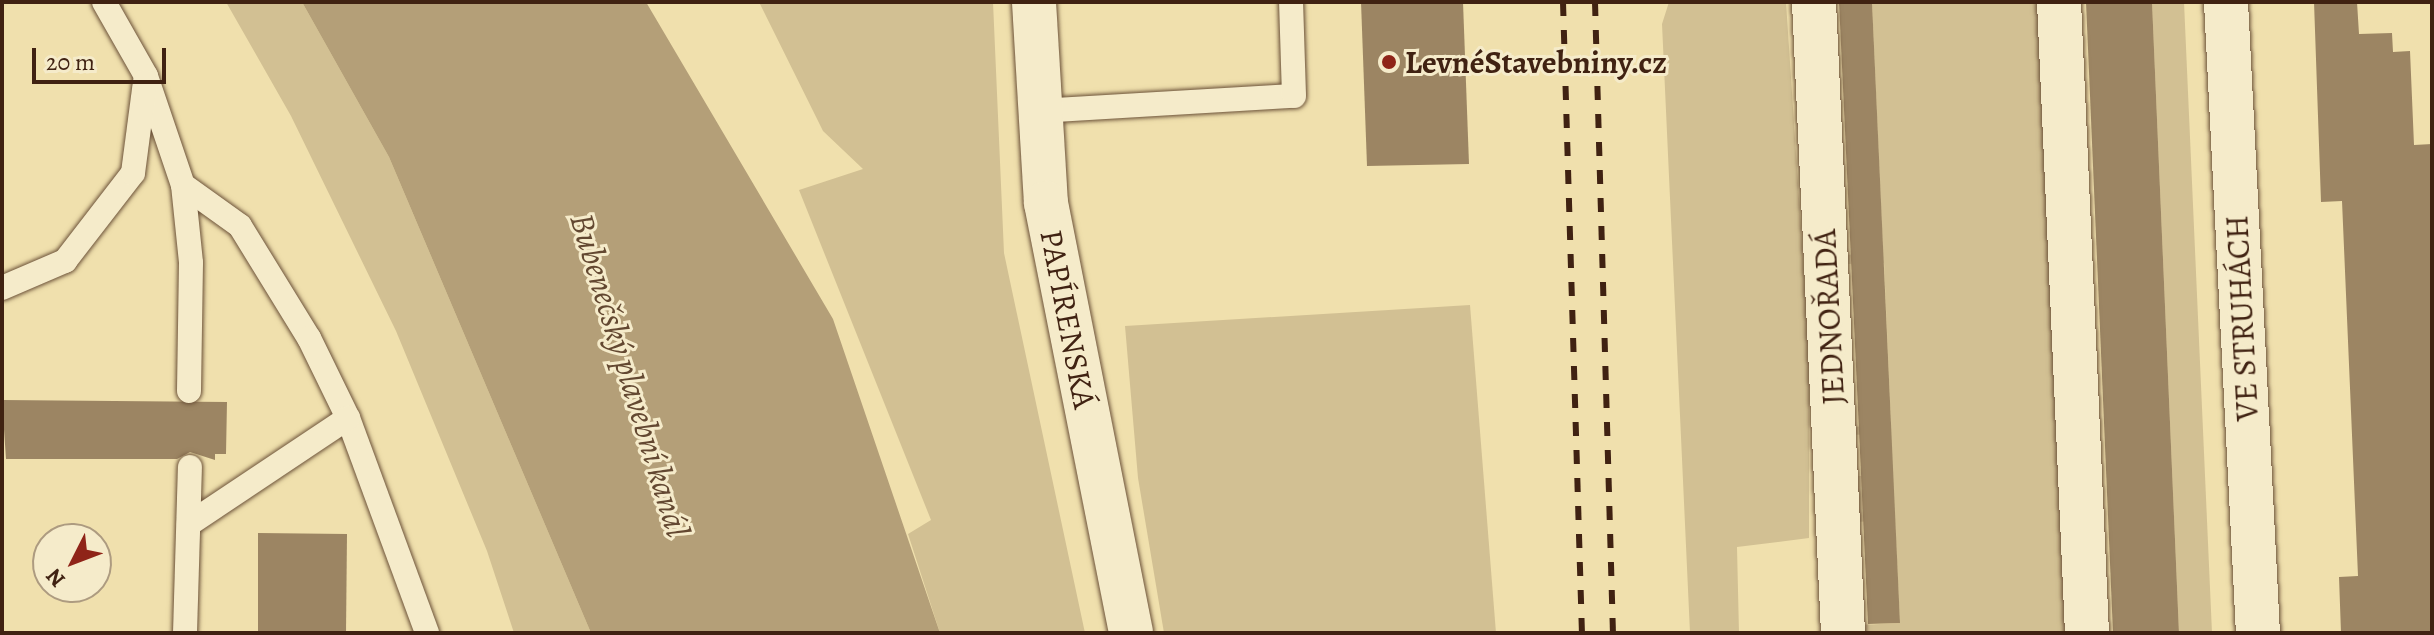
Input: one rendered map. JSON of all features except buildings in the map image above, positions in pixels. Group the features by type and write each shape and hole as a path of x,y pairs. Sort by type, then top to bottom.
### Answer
{"street":[{"name":"PAPÍRENSKÁ","path":"1034,2 1038,111 1063,311 1131,633"},
{"name":"JEDNOŘADÁ","path":"1814,2 1843,633"},
{"path":"2059,2 2087,633"},
{"name":"VE STRUHÁCH","path":"2226,2 2258,633"}],"lane":[{"path":"104,2 146,76 183,185 191,263 189,391"},
{"path":"1038,111 1294,96 1291,2"},
{"path":"2,288 65,261 133,173 146,76"},
{"path":"183,185 240,226 309,338 348,418 427,633"},
{"path":"189,524 348,418"},
{"path":"185,633 190,467"}],"shaded area":[{"path":"226,2 302,2 389,157 591,633 514,633 487,551 396,331 291,116"},
{"path":"759,2 993,2 1004,253 1085,633 940,633 908,534 931,520 799,190 863,169 823,131"},
{"path":"1669,2 1786,2 1809,350 1809,538 1737,547 1739,633 1690,633 1662,24"},
{"path":"1872,2 2043,2 2072,633 1852,633 1845,255 1883,253","holes":["1884,263 1891,425 1852,427 1846,264","1872,434 1873,476 1853,476 1851,435","1895,520 1900,623 1859,625 1855,522"]},
{"path":"2152,2 2184,2 2212,633 2179,633"},
{"path":"1470,305 1496,633 1164,633 1138,478 1125,326"}],"water":[{"name":"Bubenečský plavební kanál","path":"302,2 646,2 833,319 940,633 591,633 389,157"}],"railway":[{"path":"1563,2 1582,633"},
{"path":"1595,2 1613,633"}],"place":[{"name":"LevnéStavebniny.cz","path":"1389,62"}]}
